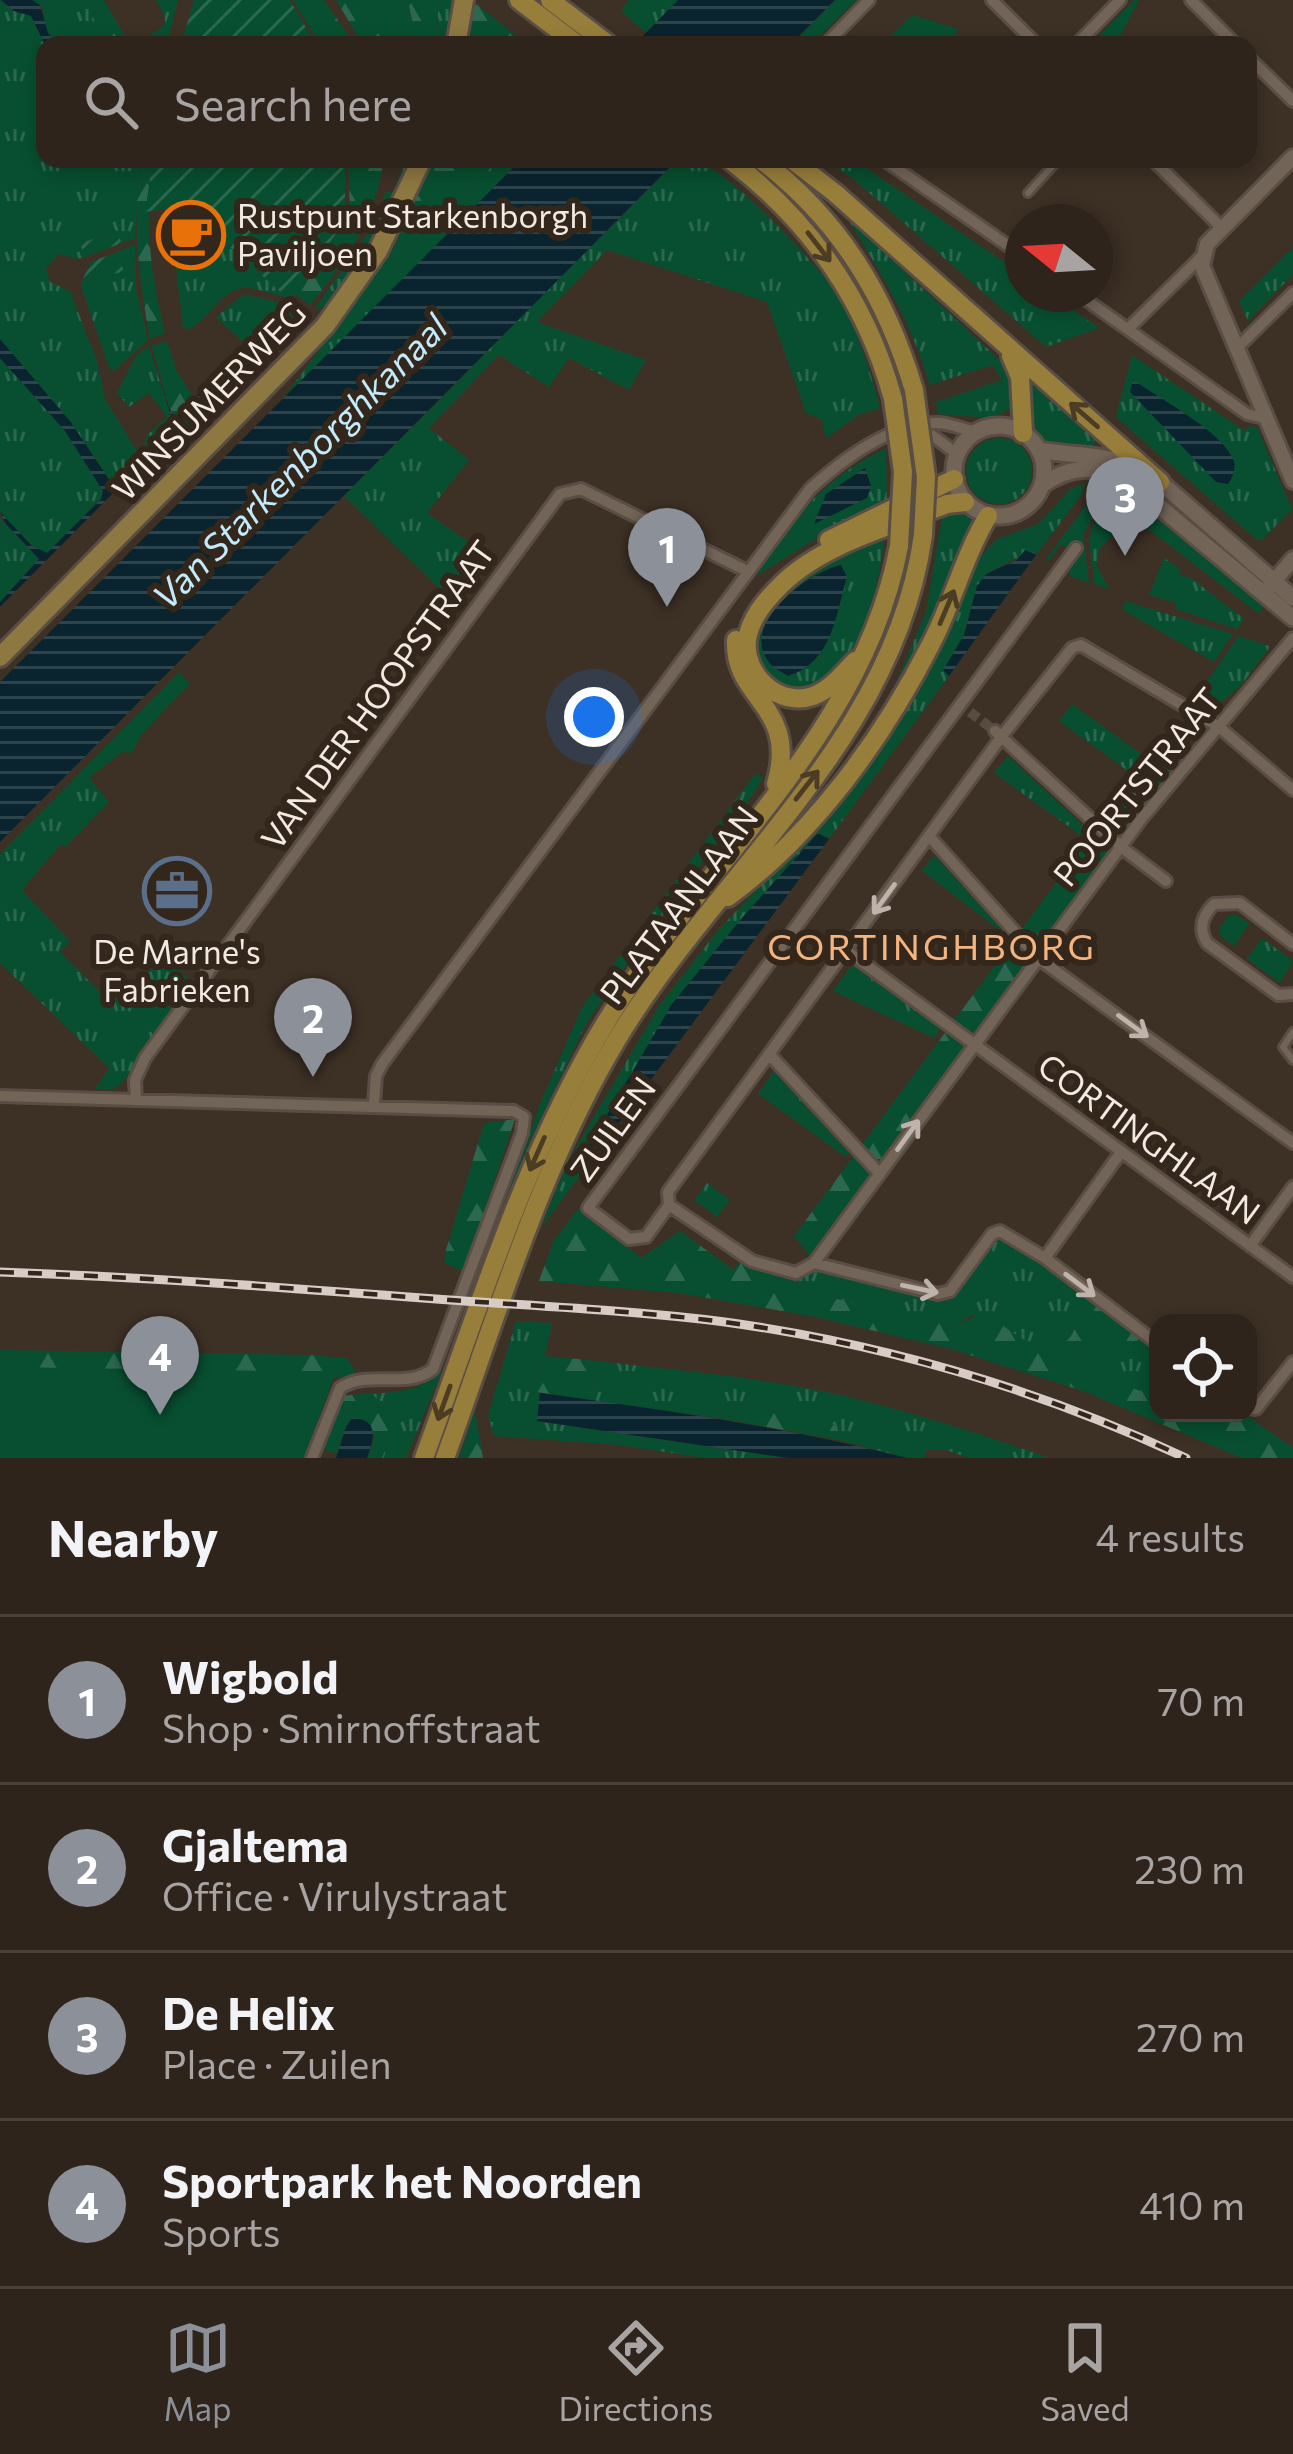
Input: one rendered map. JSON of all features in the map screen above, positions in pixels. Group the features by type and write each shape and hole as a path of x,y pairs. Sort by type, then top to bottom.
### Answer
{"highway":[{"path":"519,0 577,36"},
{"path":"550,0 578,36"},
{"name":"PLATAANLAAN","path":"424,1458 527,1178 574,1077 644,964 832,715 871,644 887,601 899,546 903,472 893,398 875,344 840,275 803,227 739,168"},
{"name":"PLATAANLAAN","path":"445,1458 563,1143 635,1010 827,760 874,691 902,627 923,535 924,448 914,391 884,306 854,254 818,210 770,168"},
{"path":"803,168 1160,482"},
{"path":"1007,347 1020,377 1023,433"},
{"path":"773,794 782,743 776,720 737,664 735,643 744,613 789,563 954,479"},
{"path":"871,644 836,682 816,696 800,699 761,682 747,645 763,604 806,564 947,504 965,502"},
{"path":"709,910 758,875 859,760 933,641 988,515"}],"main road":[{"path":"458,36 464,0"},
{"name":"WINSUMERWEG","path":"0,657 325,326 378,251 418,168"},
{"path":"1000,426 1023,433 1039,450 1044,469 1033,501 1005,516 988,515 965,502 954,479 957,454 976,432 1000,426"},
{"path":"1039,450 1106,456 1160,482 1269,587 1293,618"},
{"path":"1042,485 1072,469 1118,476 1269,587 1293,598"}],"street":[{"path":"834,36 869,0"},
{"path":"992,0 1028,36"},
{"path":"1085,36 1120,0"},
{"path":"1191,0 1227,36"},
{"path":"1257,66 1293,101"},
{"path":"1128,328 1293,157"},
{"path":"896,168 1005,244"},
{"path":"1162,168 1222,228"},
{"path":"1202,256 1204,279 1293,482"},
{"path":"1236,350 1293,293"},
{"path":"1104,312 1247,414 1264,418"},
{"path":"374,1104 382,1064 810,488 834,466 872,443 911,428 941,422 976,432"},
{"path":"911,428 934,436 957,454"},
{"name":"VAN DER HOOPSTRAAT","path":"136,1100 135,1080 145,1058 560,494 581,489 746,570"},
{"name":"ZUILEN","path":"1076,548 966,708 588,1208 629,1239 646,1238 669,1205 668,1192 930,837 998,734 1072,648 1081,645 1219,728"},
{"path":"1269,587 1293,560"},
{"name":"POORTSTRAAT","path":"814,1263 1121,847 1291,643"},
{"path":"1219,728 1293,790"},
{"path":"998,734 1121,847 1166,880"},
{"path":"930,837 1038,958 1293,1143"},
{"path":"1293,944 1240,903 1214,904 1202,921 1207,943 1278,994 1293,994"},
{"name":"CORTINGHLAAN","path":"847,951 1293,1277"},
{"path":"769,1054 880,1174"},
{"path":"0,1096 374,1104 514,1111 524,1117 433,1370 419,1378 363,1378 340,1388 312,1458"},
{"path":"1045,1258 1121,1152"},
{"path":"1250,1246 1293,1186"},
{"path":"669,1205 760,1264 796,1273 814,1263 938,1294 950,1291 992,1234 1000,1232 1045,1258 1149,1337"},
{"path":"1257,1408 1293,1362"}],"lane":[{"path":"1028,193 1048,168"},
{"path":"1293,1032 1282,1047 1293,1060"},
{"path":"999,1215 1000,1232"}],"green space":[{"path":"0,0 32,16 41,36 36,36 36,168 139,168 135,239 122,243 115,230 80,244 85,257 58,254 46,269 50,282 70,291 97,361 105,399 143,461 116,482 108,478 70,421 0,339"},
{"path":"32,0 85,0 102,36 51,36 45,28 43,8"},
{"path":"85,0 104,0 125,36 102,36"},
{"path":"156,0 178,0 169,36 148,36 164,27 165,17"},
{"path":"194,0 290,0 311,36 184,36"},
{"path":"293,0 324,0 349,36 315,36"},
{"path":"336,0 393,0 399,36 358,36"},
{"path":"393,0 408,0 415,36 399,36"},
{"path":"408,0 439,0 436,36 415,36"},
{"path":"439,0 453,0 449,36 436,36"},
{"path":"471,0 517,36 473,36 465,30"},
{"path":"629,0 678,0 646,33 621,11"},
{"path":"835,0 857,0 819,36 799,36"},
{"path":"1134,0 1139,0 1120,36 1099,36"},
{"path":"912,15 958,29 954,36 891,36"},
{"path":"141,168 152,168 150,246 165,333 150,339 138,249"},
{"path":"152,168 345,168 345,219 296,295 286,297 184,206 145,212"},
{"path":"348,168 382,168 358,237 310,305 296,295 350,211"},
{"path":"402,168 411,168 378,237 330,306 314,310 373,226 386,192 393,192"},
{"path":"429,168 490,168 402,251 394,247"},
{"path":"490,168 513,168 278,406 394,247 402,251"},
{"path":"669,168 712,169 776,224 816,268 848,316 880,408 860,414 826,438 821,419 806,413 767,302 607,250 537,322 646,360 629,390 569,358 549,387 499,355 429,428 469,460 427,513 493,559 440,589 344,496"},
{"path":"837,168 866,168 1005,263 1005,311"},
{"path":"847,218 1006,366 1014,407 991,418 938,414 936,402 1002,380 993,365 930,385 894,299"},
{"path":"116,230 122,243 85,257 80,244"},
{"path":"223,241 286,297 237,289 187,330 174,251 186,250 188,258"},
{"path":"135,244 136,288 148,340 114,371 81,286 83,279 123,271 117,252"},
{"path":"1293,247 1293,274 1248,321 1239,301"},
{"path":"117,252 124,272 83,279 91,262"},
{"path":"244,294 285,304 246,345 216,317"},
{"path":"285,304 299,309 264,356 156,463 149,455"},
{"path":"1006,312 1076,312 1099,328 1046,347"},
{"path":"167,341 177,372 195,400 176,417 169,408 152,346"},
{"path":"149,346 173,424 148,456 144,448 147,435 167,417 149,393 129,407 117,393 136,356"},
{"path":"1132,355 1245,431 1251,425 1258,429 1292,509 1262,540 1116,417"},
{"path":"0,358 65,430 103,491 47,553 32,546 0,512"},
{"path":"1025,371 1096,434 1093,450 1042,444 1031,430"},
{"path":"999,438 1022,448 1032,471 1022,494 999,504 976,494 966,471 976,448"},
{"path":"886,448 887,506 817,538 756,576 811,502 844,473"},
{"path":"1086,483 1036,555 1030,551 986,574 977,586 964,635 944,670 949,676 829,839 827,836 775,881 672,1004 588,1152 593,1158 541,1228 567,1163 659,1006 719,929 779,867 855,774 924,679 978,560 995,540 1038,524 1072,488"},
{"path":"1104,484 1126,491 1267,601 1259,614 1104,495"},
{"path":"1090,500 1099,507 1083,535 1089,583 1070,576 1069,566 1081,549 1075,543 1070,550 1061,544 1048,562 1046,559"},
{"path":"954,508 975,517 943,597 883,714 926,612 943,511"},
{"path":"1103,509 1133,535 1114,535 1100,547 1097,566 1109,589 1094,584 1090,546 1092,529"},
{"path":"0,518 39,559 0,602"},
{"path":"885,535 869,613 842,667 825,683 792,693 761,675 753,637 763,614 813,567"},
{"path":"1164,558 1181,570 1179,576 1190,577 1244,619 1237,629 1175,609 1176,603 1149,595"},
{"path":"1125,601 1233,634 1214,662 1123,610"},
{"path":"1238,636 1269,646 1268,650 1241,685 1214,709 1196,698"},
{"path":"179,672 190,683 141,735 132,753 122,752 89,778 109,802 65,847 61,844 22,890 70,941 60,952 111,1003 166,956 190,981 190,990 122,1083 112,1090 95,1089 109,1068 0,963 0,854"},
{"path":"1072,704 1141,754 1128,771 1059,721"},
{"path":"1159,743 1179,764 1122,836 1102,818"},
{"path":"1008,756 1087,829 1082,836 994,773"},
{"path":"755,774 763,777 756,790 586,1024 530,1141 471,1296 540,1104 582,1007"},
{"path":"1092,834 1111,850 1042,944 1030,941 1021,930"},
{"path":"934,855 998,925 1001,931 922,871"},
{"path":"1229,915 1249,924 1234,946 1221,937 1219,928"},
{"path":"1262,938 1293,961 1280,983 1247,959"},
{"path":"1013,941 1031,959 978,1032 964,1030 953,1022"},
{"path":"852,965 940,1028 934,1038 833,991"},
{"path":"947,1030 962,1041 964,1051 885,1159 873,1159 861,1146"},
{"path":"774,1071 849,1153 846,1157 758,1094"},
{"path":"515,1119 464,1272 444,1263 484,1123"},
{"path":"855,1154 873,1176 812,1259 794,1236"},
{"path":"707,1183 730,1200 717,1217 694,1200"},
{"path":"580,1207 641,1258 680,1231 734,1270 740,1261 786,1277 802,1291 955,1326 983,1313 1052,1358 1071,1336 1090,1300 1141,1337 1127,1351 1091,1341 1082,1353 1090,1370 1140,1391 1149,1387 1149,1419 1083,1391 951,1349 816,1317 679,1293 539,1281 554,1240"},
{"path":"1002,1236 1090,1300 1071,1336 1052,1358 972,1315 955,1326 802,1291 786,1277 823,1271 941,1302 954,1298"},
{"path":"516,1321 552,1323 545,1356 530,1390 540,1393 537,1421 788,1458 704,1458 620,1445 494,1436 488,1415"},
{"path":"1141,1337 1149,1343 1149,1388 1140,1392 1090,1370 1083,1361 1084,1347 1092,1341 1127,1351"},
{"path":"0,1350 309,1355 347,1358 356,1373 340,1378 0,1373"},
{"path":"545,1356 588,1360 596,1401 530,1391"},
{"path":"588,1360 813,1389 948,1424 1049,1458 971,1458 938,1449 925,1451 925,1458 907,1458 839,1440 837,1426 828,1422 744,1402 722,1406 718,1418 596,1401"},
{"path":"0,1367 336,1372 304,1458 0,1458"},
{"path":"443,1369 406,1458 382,1458 388,1424 372,1394 419,1386"},
{"path":"372,1393 388,1424 382,1458 367,1458 375,1436 346,1426 337,1454 320,1448 341,1396"},
{"path":"744,1402 828,1422 837,1426 839,1440 718,1418 722,1406"},
{"path":"475,1410 483,1458 459,1458"},
{"path":"1157,1422 1256,1422 1293,1448 1293,1458 1242,1458"}],"water":[{"path":"1,0 32,0 40,5 50,36 41,36 31,16"},
{"path":"678,0 835,0 799,36 643,36"},
{"name":"Van Starkenborghkanaal","path":"513,168 669,168 0,842 0,682"},
{"path":"281,307 149,455 173,422 149,346 176,417"},
{"path":"0,339 70,421 110,481 140,466 0,607 39,559 0,512 32,546 47,553 101,499 103,491 65,431 0,358"},
{"path":"1133,380 1225,447 1234,464 1228,484 1216,482 1130,392"},
{"path":"865,468 871,486 867,498 814,524 826,494"},
{"path":"1025,550 1036,555 949,676 943,670 964,635 977,586 986,574 1017,560"},
{"path":"841,565 847,577 830,637 814,660 788,676 766,658 761,644 771,614 798,587"},
{"path":"818,833 829,839 593,1158 588,1147 672,1004"},
{"path":"540,1393 771,1428 907,1458 788,1458 537,1421"},
{"path":"352,1418 371,1426 367,1458 336,1458 346,1427"}],"tunnel":[{"path":"970,712 995,731"}],"railway":[{"path":"0,1272 617,1311 785,1331 903,1357 1018,1391 1186,1458"}],"place":[{"name":"Rustpunt Starkenborgh Paviljoen","path":"191,235"},
{"name":"De Helix","path":"1125,556"},
{"name":"Wigbold","path":"667,607"},
{"name":"De Marne's Fabrieken","path":"177,891"},
{"name":"Gjaltema","path":"313,1077"},
{"name":"Sportpark het Noorden","path":"160,1415"}],"district":[{"name":"CORTINGHBORG","path":"932,947"}]}
